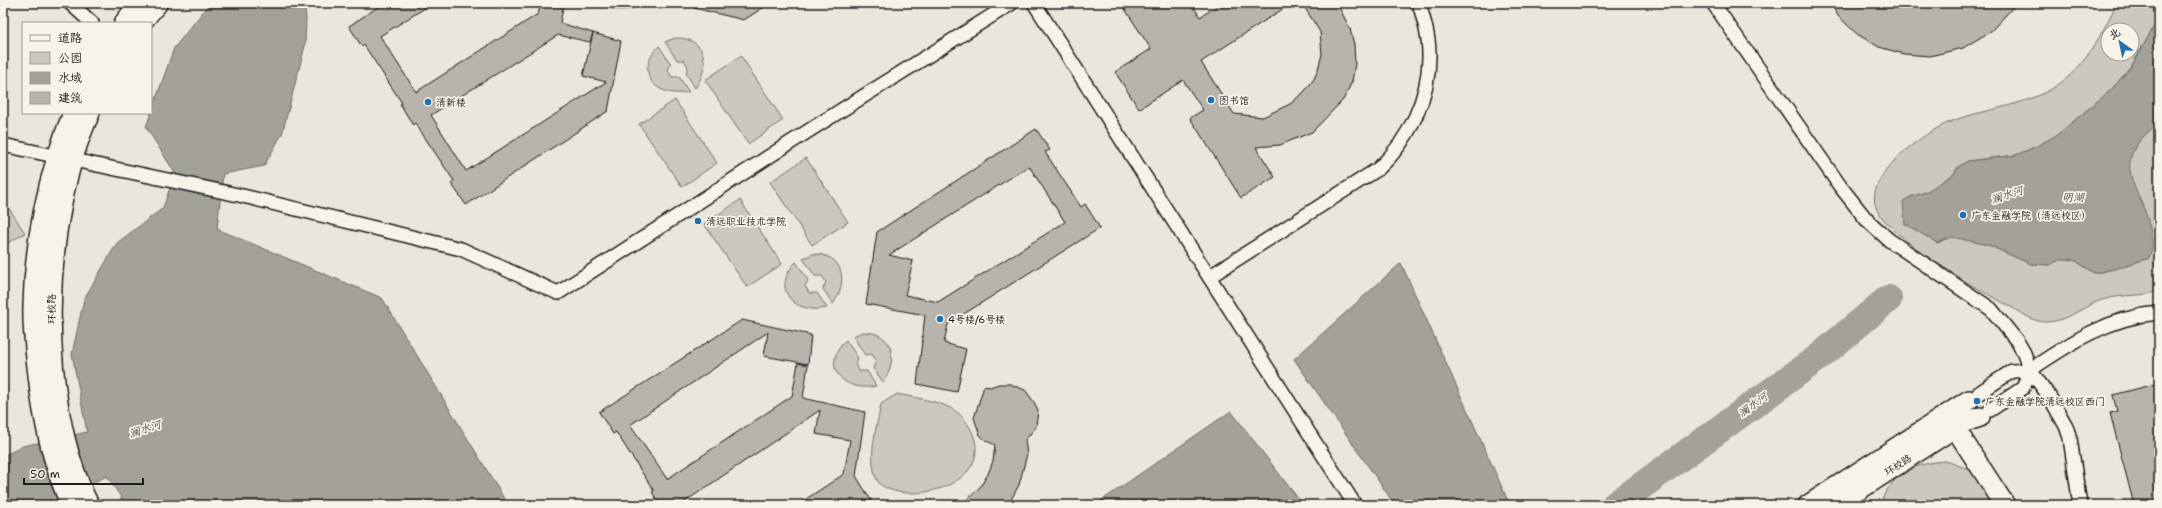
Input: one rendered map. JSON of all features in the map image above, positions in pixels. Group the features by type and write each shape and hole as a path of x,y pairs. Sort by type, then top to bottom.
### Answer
{"street":[{"path":"70,3 91,22"},
{"path":"125,22 139,3"},
{"path":"142,22 158,3"},
{"path":"3,145 164,178 461,249 558,293 813,128 1012,3"},
{"path":"1034,3 1355,505"},
{"path":"1209,277 1378,169 1395,151 1412,124 1425,88 1429,55 1426,26 1419,3"},
{"path":"1713,3 1853,204 1889,240 1991,309 2017,341 2024,353 2030,370 2049,396 2066,426 2070,438 2080,505"},
{"name":"环校路","path":"66,157 73,114"},
{"name":"环校路","path":"77,500 56,434 37,366 33,308 40,230 66,157 89,114"},
{"path":"1974,396 2012,371 2030,370 2071,343 2104,326 2130,316 2159,313"},
{"path":"1985,413 2023,388 2030,370"},
{"name":"环校路","path":"1808,505 1838,500 1948,424 1974,396"},
{"name":"环校路","path":"1948,424 1962,423 1985,413"},
{"path":"1948,424 2005,505"}],"green space":[{"path":"601,3 631,3 634,8 617,10 609,8"},
{"path":"2117,3 2159,3 2159,18 2140,51 2140,22 2107,22"},
{"path":"2100,35 2100,62 2134,62 2111,90 2057,135 2016,155 1968,161 1958,167 1954,174 1926,192 1910,197 1952,236 1988,245 2031,264 2050,265 2061,259 2068,259 2076,261 2094,273 2114,269 2149,258 2129,168 2132,154 2138,142 2159,123 2159,291 2106,299 2056,321 2038,321 2024,315 1972,286 1915,247 1898,234 1885,221 1877,210 1875,197 1878,183 1886,170 1898,157 1926,135 1939,127 1964,117 2036,97 2062,82 2080,66"},
{"path":"675,38 686,39 694,42 700,48 703,55 703,71 695,88 686,73 688,67 684,60 677,60 665,42"},
{"path":"659,46 671,64 668,70 672,77 679,77 689,92 667,92 658,88 652,82 648,74 648,66 651,56"},
{"path":"741,56 783,120 748,144 705,80"},
{"path":"675,100 717,163 682,187 639,124"},
{"path":"806,158 848,222 812,245 770,182"},
{"path":"3,199 25,233 3,246"},
{"path":"740,200 782,264 747,287 704,224"},
{"path":"813,254 824,255 832,259 841,271 841,287 833,304 823,289 826,282 822,276 815,276 803,258"},
{"path":"796,262 808,280 805,286 809,293 817,293 827,308 805,308 796,304 789,298 785,282 789,272"},
{"path":"863,332 874,333 882,337 891,349 891,365 883,382 873,368 876,361 872,354 865,355 853,336"},
{"path":"846,340 858,358 855,364 859,371 867,371 876,386 854,386 845,382 839,376 835,368 835,360 838,350"},
{"path":"897,394 939,403 956,411 965,420 973,434 976,452 970,468 958,479 942,488 924,492 906,493 890,490 878,482 873,463 873,453 875,433 881,404"},
{"path":"1946,461 1974,471 1999,505 1880,505 1891,485 1906,472 1914,467 1924,464"}],"water":[{"path":"210,3 304,3 306,17 305,46 282,134 264,166 223,174 217,229 382,298 508,505 126,505 107,476 45,505 3,505 3,456 23,446 87,432 72,354 84,299 117,243 163,208 175,173 146,127 151,114 152,114 152,110 174,48"},
{"name":"明湖","path":"2159,18 2159,123 2142,138 2133,151 2130,164 2131,176 2147,216 2151,234 2152,249 2149,258 2114,269 2094,273 2076,261 2068,259 2061,259 2050,265 2031,264 1988,245 1952,237 1937,243 1905,224 1903,201 1926,192 1954,174 1958,167 1968,161 2016,155 2057,135 2111,90 2134,62 2140,62 2140,51"},
{"path":"1401,263 1510,505 1395,505 1294,359"},
{"path":"1231,411 1303,505 1095,505"}],"building":[{"name":"清新楼","path":"384,3 433,3 380,36 416,92 538,14 541,3 564,3 560,23 621,41 608,111 466,205 451,183 454,181 415,123 413,125 400,104 402,103 364,45 362,47 349,26","holes":["593,33 583,76 606,82 466,171 431,115 558,35 590,42"]},
{"path":"695,3 770,3 744,20 694,8"},
{"name":"图书馆","path":"1121,3 1191,3 1200,17 1222,3 1292,3 1201,62 1234,114 1263,117 1290,104 1304,92 1314,79 1318,69 1322,54 1320,32 1302,3 1337,3 1350,29 1354,44 1355,64 1352,82 1343,100 1312,132 1280,145 1256,147 1275,177 1241,198 1190,118 1203,110 1183,80 1139,109 1115,72 1151,49"},
{"path":"1830,3 2017,3 1991,31 1963,48 1930,56 1904,54 1879,47 1857,34 1838,16"},
{"name":"4号楼/6号楼","path":"1036,129 1050,150 1045,152 1081,207 1085,204 1100,228 948,324 944,343 966,349 957,392 917,384 925,315 866,304 877,232","holes":["1029,166 1065,222 938,302 905,295 913,261 889,255"]},
{"path":"742,320 811,335 808,364 764,356 768,332 630,425 667,479 792,396 798,363 808,365 803,398 865,412 856,476 874,505 797,505 844,474 850,440 816,434 820,410 680,505 660,505 652,492 654,491 616,432 613,434 599,412"},
{"path":"2159,383 2159,505 2134,505 2110,413 2117,411 2113,395"},
{"path":"999,384 1010,384 1025,390 1038,410 1036,427 1025,440 1027,454 1019,485 1008,505 961,505 980,487 988,474 993,461 995,445 985,440 980,435 974,418 984,386 990,387"}],"waterway":[{"name":"澜水河","path":"1615,505 1819,357 1888,299"}],"place":[{"name":"图书馆","path":"1211,100"},
{"name":"清新楼","path":"428,102"},
{"name":"广东金融学院（清远校区）","path":"1963,215"},
{"name":"清远职业技术学院","path":"698,221"},
{"name":"4号楼/6号楼","path":"940,319"},
{"name":"广东金融学院清远校区西门","path":"1977,401"}]}
